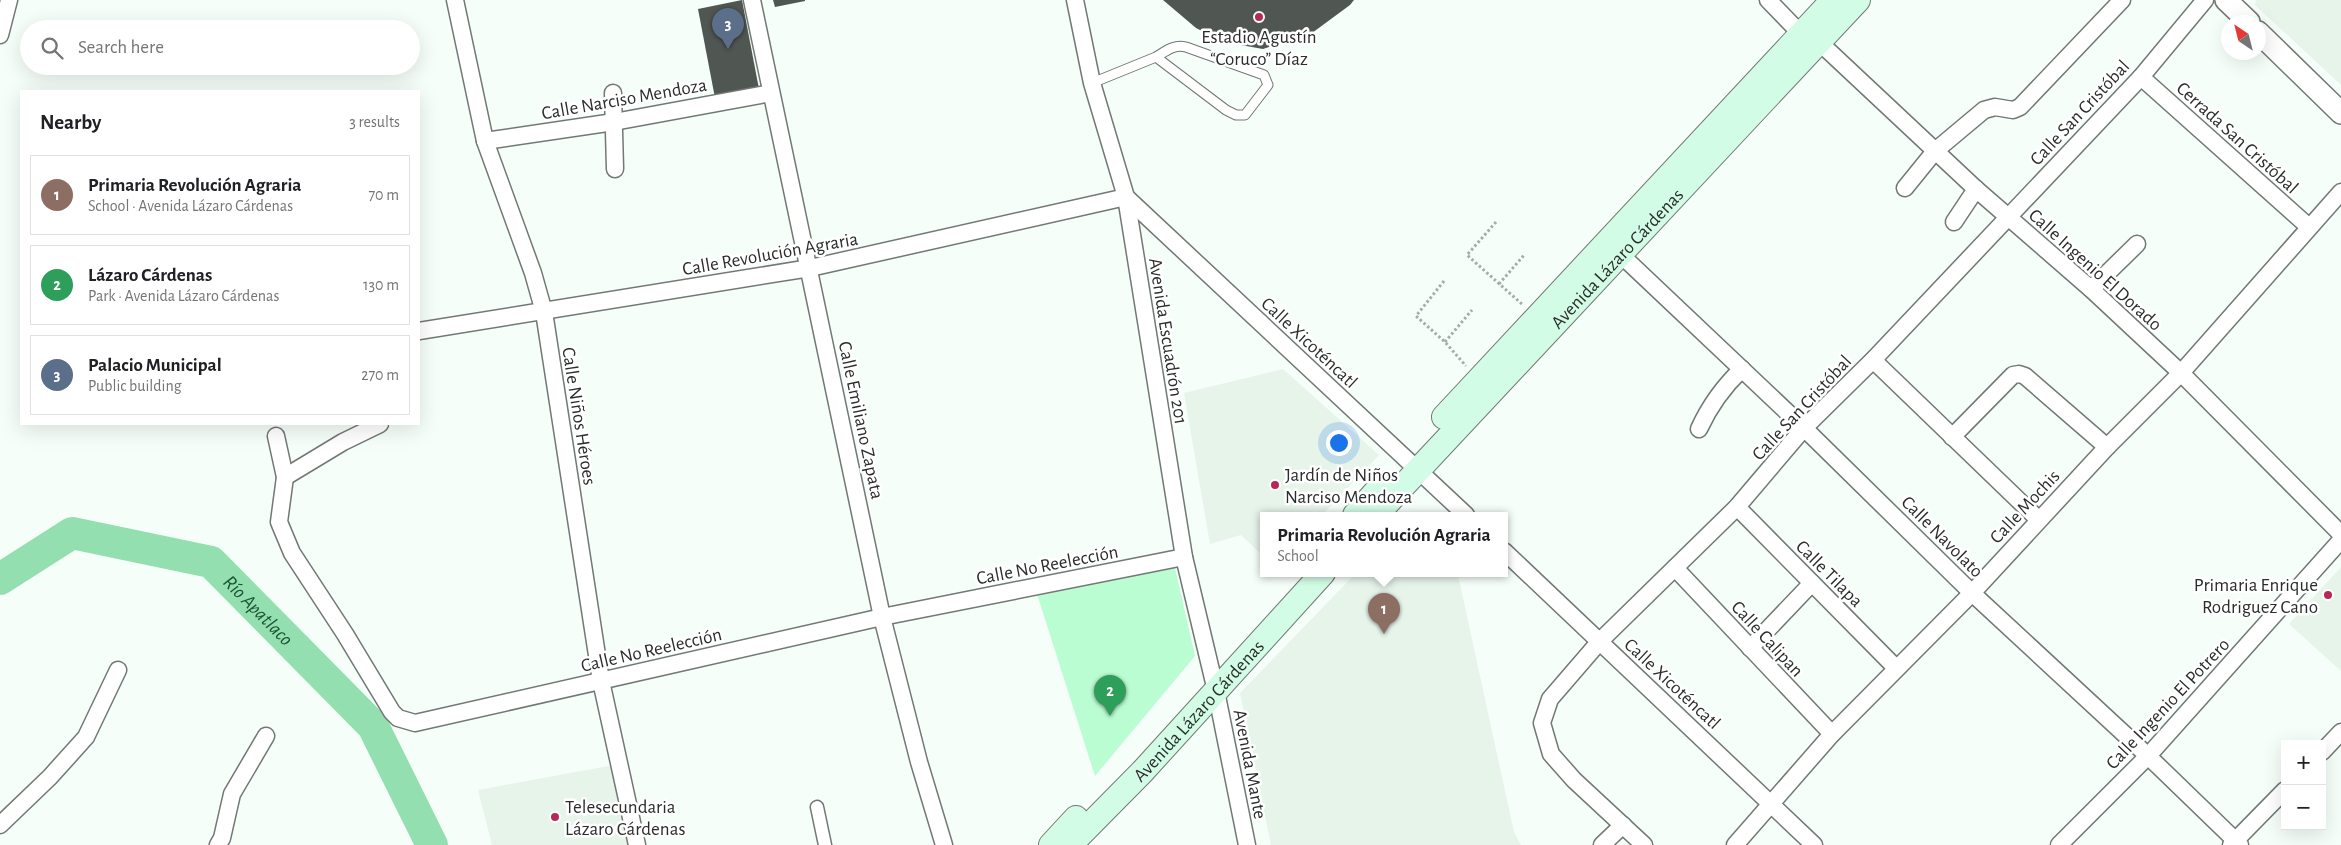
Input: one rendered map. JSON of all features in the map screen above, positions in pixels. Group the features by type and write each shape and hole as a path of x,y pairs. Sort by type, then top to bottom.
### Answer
{"main road":[{"name":"Avenida Lázaro Cárdenas","path":"1810,38 1833,0"},
{"name":"Avenida Lázaro Cárdenas","path":"1378,512 1412,464 1478,380 1536,318 1716,137 1810,38 1858,0"},
{"name":"Avenida Lázaro Cárdenas","path":"1358,512 1412,464 1619,253 1716,137"},
{"name":"Avenida Lázaro Cárdenas","path":"1070,845 1143,771 1299,577"},
{"name":"Avenida Lázaro Cárdenas","path":"1051,845 1319,577"}],"street":[{"path":"0,35 9,0"},
{"name":"Calle Niños Héroes","path":"455,0 485,141 530,264 544,312 602,681 637,845"},
{"name":"Calle Emiliano Zapata","path":"752,0 810,268 882,617 919,762 944,845"},
{"name":"Avenida Escuadrón 201","path":"1075,0 1092,83 1126,197 1184,557 1214,682"},
{"name":"Calle Ingenio El Dorado","path":"1768,0 2182,373 2341,534"},
{"path":"1905,188 1935,151 1984,110 1995,107 2013,110 2020,107 2122,0"},
{"name":"Calle San Cristóbal","path":"1644,845 1574,780 1551,754 1542,724 1550,699 1600,641 1737,507 1804,428 1873,360 2141,77 2205,0"},
{"path":"2226,0 2242,15"},
{"path":"2266,40 2341,113"},
{"name":"Cerrada San Cristóbal","path":"2141,77 2309,227"},
{"path":"613,93 615,170"},
{"name":"Calle Narciso Mendoza","path":"485,141 614,122 771,93"},
{"path":"1954,222 1976,189"},
{"name":"Calle Mochis","path":"1735,845 1832,734 1972,593 2038,519 2182,373 2341,192"},
{"name":"Calle Revolución Agraria","path":"420,331 810,268 1126,197"},
{"name":"Calle Xicoténcatl","path":"1126,197 1463,512"},
{"path":"2091,289 2137,244"},
{"name":"Calle Navolato","path":"1619,253 1804,428 1972,593 2148,756 2235,844"},
{"path":"1873,360 2038,519"},
{"path":"1699,429 1707,411 1721,390 1742,369"},
{"path":"1952,437 2013,376 2019,374 2025,376 2107,447"},
{"path":"285,477 343,442 378,425"},
{"name":"Calle No Reelección","path":"276,436 285,477 279,522 292,552 392,712 398,718 415,723 882,617 1184,557"},
{"name":"Calle Tilapa","path":"1737,507 1896,668"},
{"name":"Calle Ingenio El Potrero","path":"2059,845 2148,756 2341,540"},
{"name":"Calle Xicoténcatl","path":"1508,555 1814,845"},
{"name":"Calle Calipan","path":"1676,568 1832,734"},
{"path":"1750,648 1812,583"},
{"path":"0,825 50,777 86,737 118,670"},
{"name":"Avenida Mante","path":"1214,682 1247,845"},
{"path":"2326,748 2341,732"},
{"path":"218,845 222,838 232,794 266,736"},
{"path":"2235,844 2281,794"},
{"path":"817,807 825,845"},
{"path":"1602,845 1623,824"}],"lane":[{"path":"1092,83 1156,58 1172,47 1179,45 1264,76 1268,85 1245,115 1236,115 1226,110 1156,58"}],"path":[{"path":"1496,222 1467,255 1536,318"},
{"path":"1498,284 1525,254"},
{"path":"1444,281 1416,316 1445,342 1478,380"},
{"path":"1445,342 1472,310"}],"shaded area":[{"path":"2256,0 2341,0 2341,85 2266,15 2255,5"},
{"name":"Jardín de Niños Narciso Mendoza","path":"1283,369 1379,455 1325,512 1260,512 1260,553 1241,535 1210,544 1184,393"},
{"name":"Primaria Enrique Rodriguez Cano","path":"2341,567 2341,671 2289,624"},
{"path":"1352,577 1458,577 1514,832 1521,845 1271,845 1240,693"},
{"name":"Telesecundaria Lázaro Cárdenas","path":"614,765 630,845 492,845 478,790"}],"green space":[{"path":"1175,568 1195,656 1095,776 1037,594"}],"building":[{"path":"742,0 759,89 715,98 698,9"},
{"path":"773,0 805,0 805,1 775,7"},
{"name":"Estadio Agustín “Coruco” Díaz","path":"1163,0 1354,0 1312,33 1263,49 1224,42 1196,28"}],"waterway":[{"name":"Río Apatlaco","path":"0,579 72,533 211,562 373,726 432,845"}],"place":[{"name":"Estadio Agustín “Coruco” Díaz","path":"1259,17"},
{"name":"Palacio Municipal","path":"728,49"},
{"name":"Jardín de Niños Narciso Mendoza","path":"1275,485"},
{"name":"Primaria Enrique Rodriguez Cano","path":"2328,595"},
{"name":"Primaria Revolución Agraria","path":"1384,634"},
{"name":"Lázaro Cárdenas","path":"1110,716"},
{"name":"Telesecundaria Lázaro Cárdenas","path":"555,817"}]}
